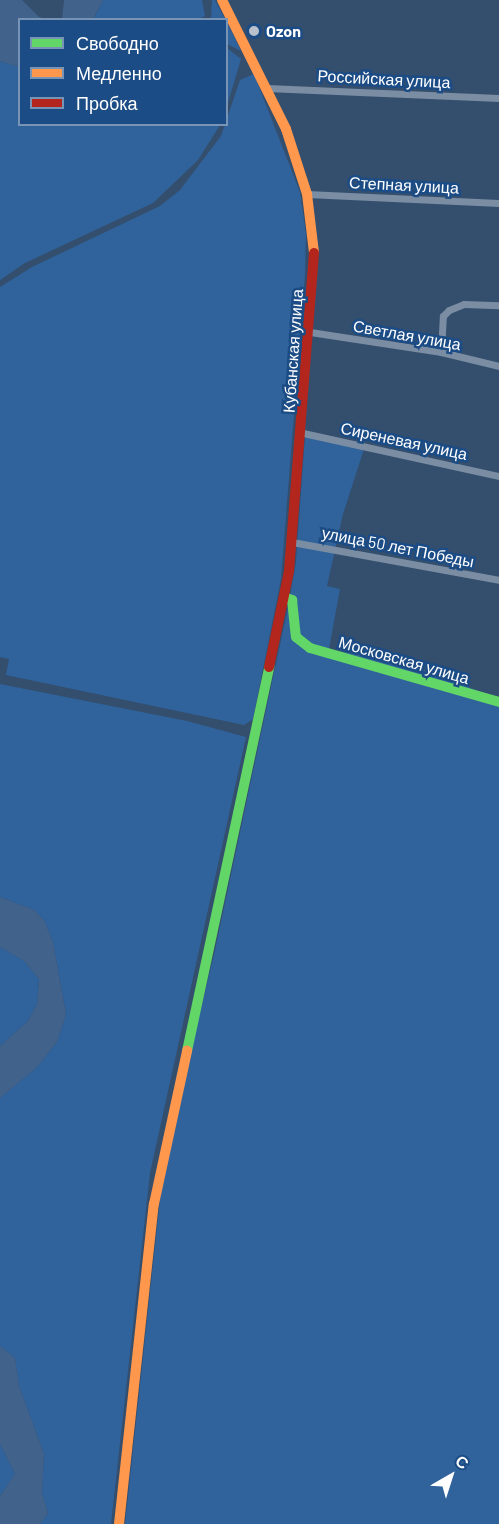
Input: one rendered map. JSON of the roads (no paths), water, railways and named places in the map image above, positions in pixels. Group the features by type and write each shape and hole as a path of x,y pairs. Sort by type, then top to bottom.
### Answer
{"main road":[{"name":"Кубанская улица","path":"119,1523 163,1146 284,597 303,433 310,332 314,247 307,194 286,129 222,0"},
{"name":"Московская улица","path":"284,597 292,600 296,636 303,642 396,676 425,678 499,702"}],"street":[{"name":"Российская улица","path":"267,88 499,98"},
{"name":"Степная улица","path":"307,194 499,203"},
{"path":"441,352 443,316 449,310 464,304 499,305"},
{"name":"Светлая улица","path":"310,332 441,352 499,366"},
{"name":"Сиреневая улица","path":"303,433 499,476"},
{"name":"улица 50 лет Победы","path":"292,542 499,580"}],"place":[{"name":"Ozon","path":"254,31"}]}
